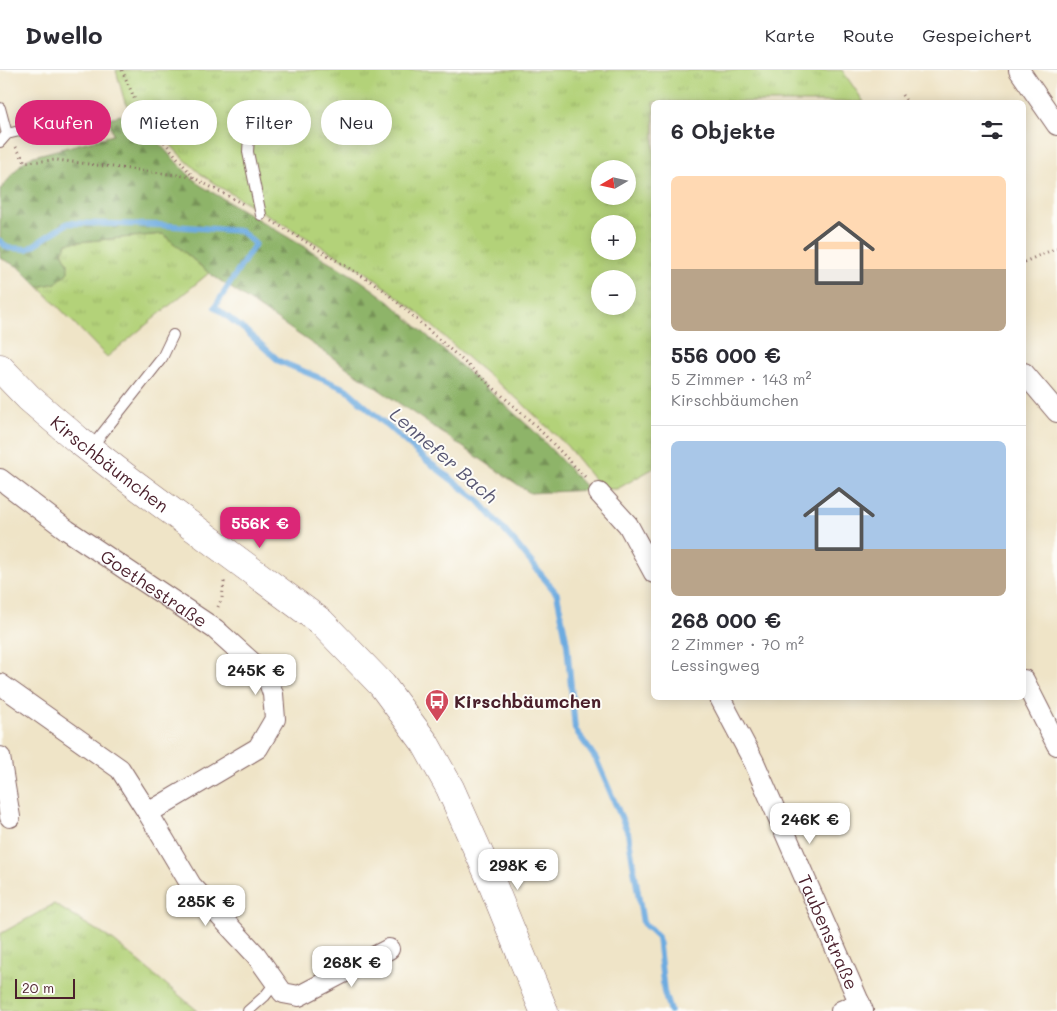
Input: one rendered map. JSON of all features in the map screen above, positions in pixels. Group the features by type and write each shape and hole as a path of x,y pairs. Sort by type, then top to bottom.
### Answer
{"main road":[{"name":"Kirschbäumchen","path":"0,368 29,398 90,449 321,622 382,685 425,743 450,788 488,871 544,1011"}],"street":[{"path":"1020,70 1057,125"},
{"path":"1026,375 1057,412"},
{"name":"Goethestraße","path":"0,479 67,530 215,629 267,676 274,694 275,719 258,748 148,813"},
{"path":"599,493 628,524 651,567"},
{"path":"0,684 120,768 191,885 256,955 283,993 298,996 389,949"},
{"path":"1026,684 1057,745"},
{"name":"Taubenstraße","path":"721,700 754,762 861,1007 841,1011"},
{"path":"0,757 10,816"}],"lane":[{"path":"0,108 4,138"},
{"path":"248,145 248,152 261,215"},
{"path":"90,449 162,358 173,335"},
{"path":"248,1011 265,996 276,982"}],"path":[{"path":"122,70 145,123 167,145 194,178"},
{"path":"902,95 906,100"},
{"path":"4,138 25,162 57,160 194,178 226,194 380,287 534,424 599,493"},
{"path":"1026,261 1057,248"},
{"path":"215,629 214,615 222,598 224,582 213,568 218,544"}],"green space":[{"path":"116,70 842,70 863,100 651,100 651,470 617,489 602,489 567,446 521,402 471,361 416,311 367,273 218,186 182,157 171,145 217,145 217,100 124,100"},
{"path":"121,115 121,145 161,145 200,185 360,280 386,299 534,431 589,490 530,493 209,273 163,234 67,243 62,252 68,263 68,272 56,283 39,287 19,267 0,258 0,190 20,165 30,157 75,145 111,145 111,136 113,135 111,118"},
{"path":"163,234 209,273 107,357 39,287 56,283 68,263 62,252 67,243"},
{"path":"54,904 114,941 198,1011 0,1011 0,934"}],"waterway":[{"name":"Lennefer Bach","path":"0,241 8,248 28,249 68,223 160,225 241,231 255,244 215,307 246,331 279,361 346,389 426,460 478,500 557,594 567,644 575,729 596,759 628,833 643,923 658,937 664,992 670,1011"}],"place":[{"name":"Kirschbäumchen","path":"437,722"}]}
